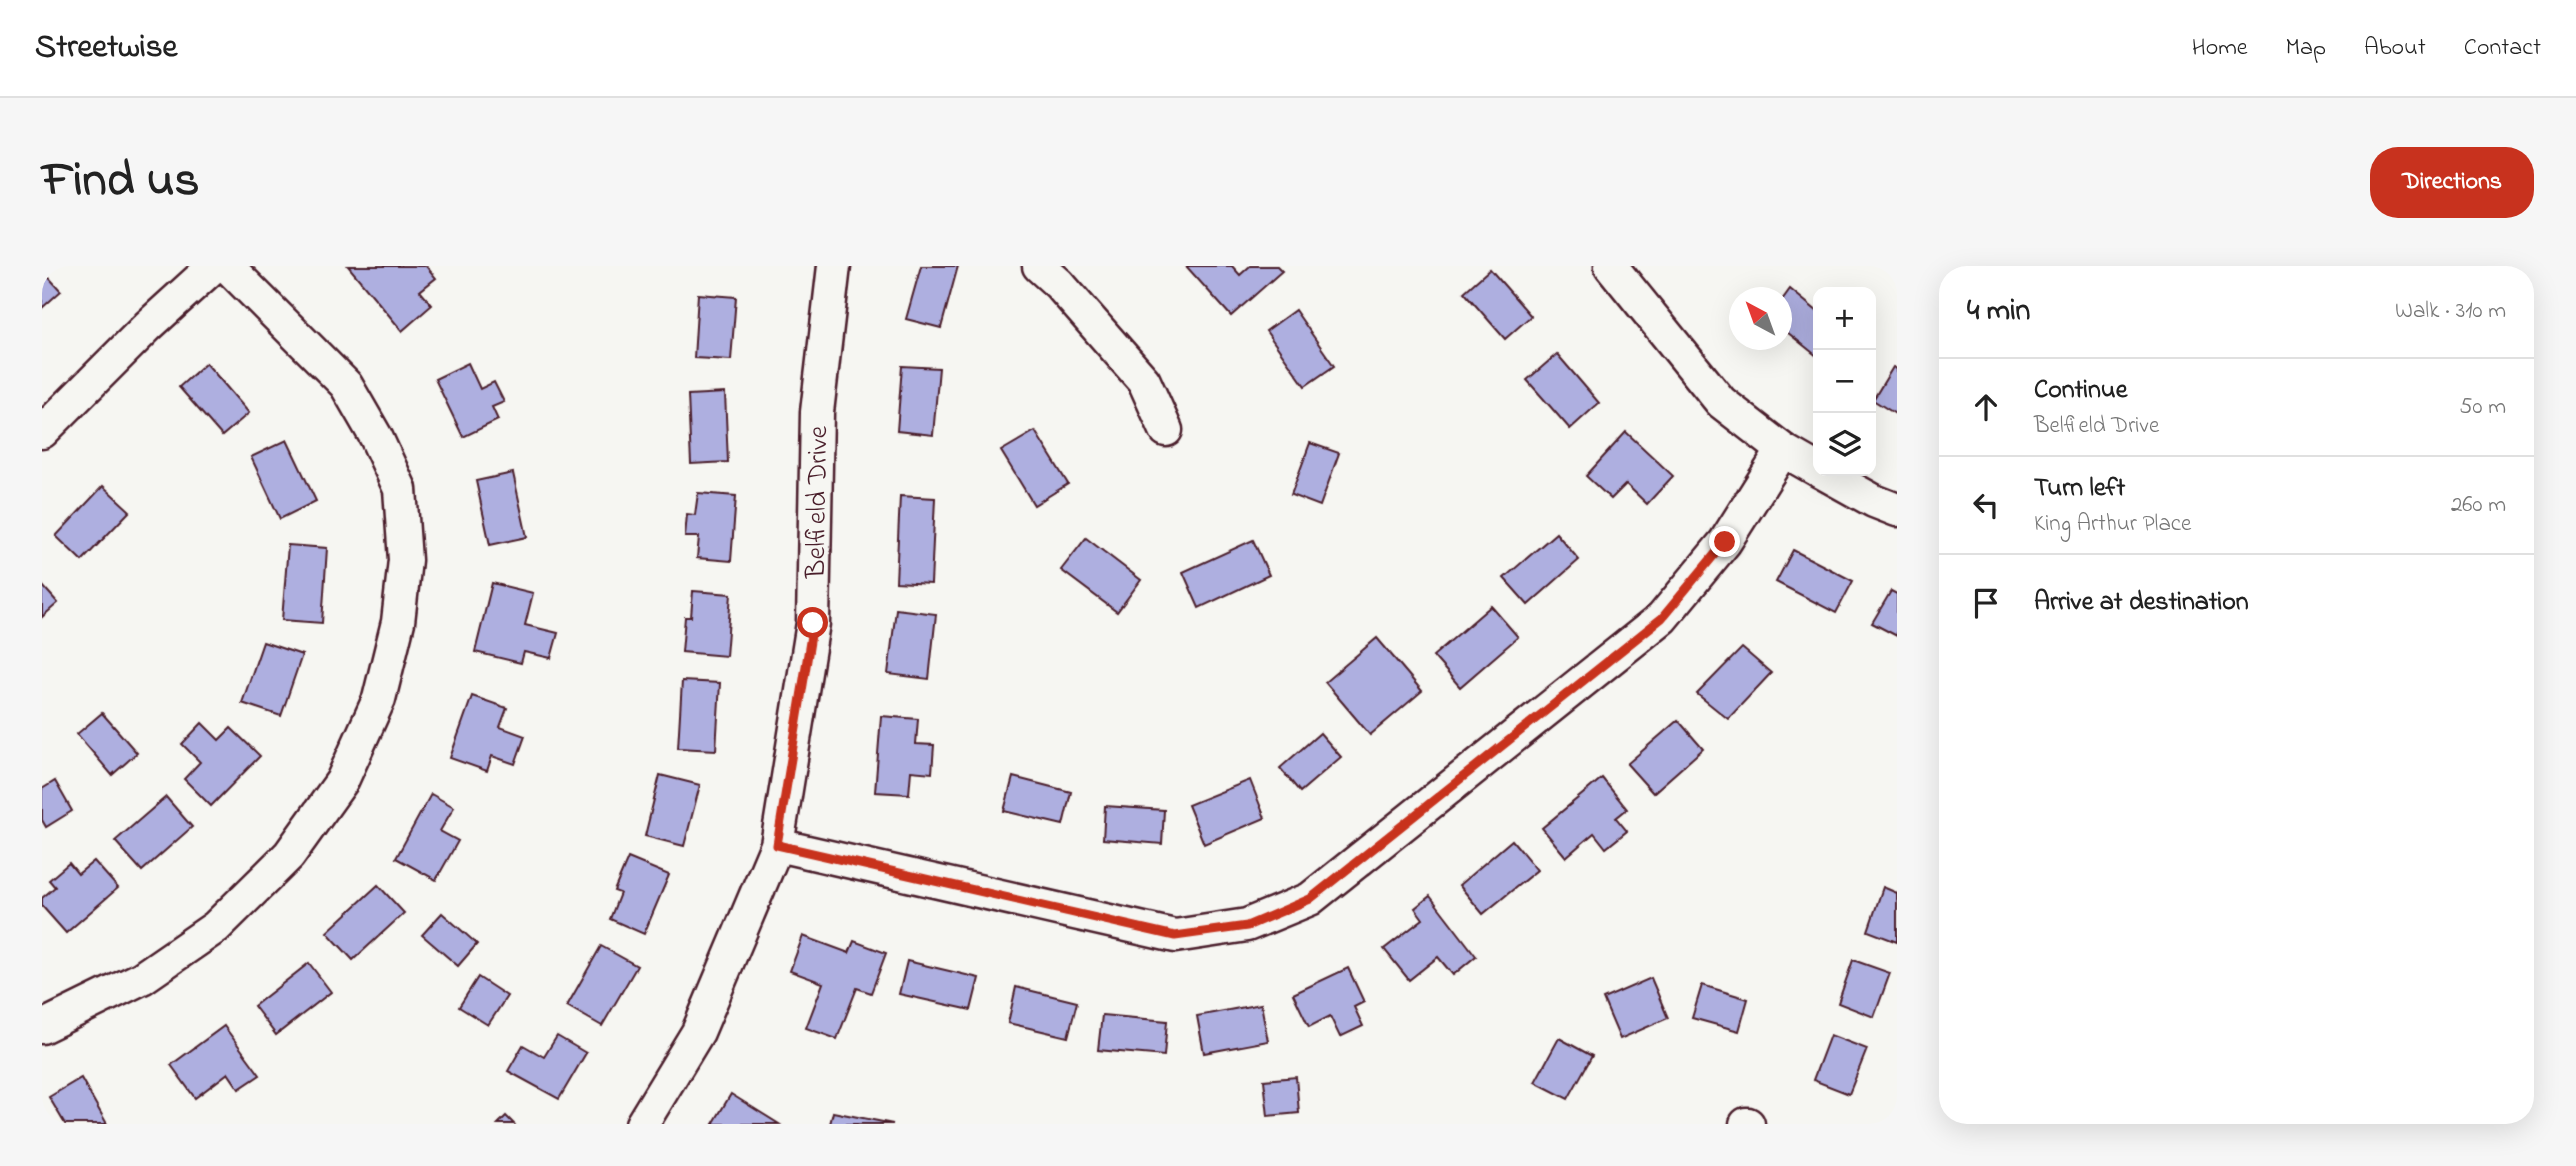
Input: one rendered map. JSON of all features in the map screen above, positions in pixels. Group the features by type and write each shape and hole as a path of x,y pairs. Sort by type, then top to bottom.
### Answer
{"street":[{"path":"42,432 139,334 214,266"},
{"path":"42,1027 142,978 216,928 289,855 342,781 379,699 398,622 405,560 400,489 376,436 346,385 228,266"},
{"name":"Belfield Drive","path":"642,1124 698,1032 777,845 813,623 817,412 834,266"},
{"path":"1038,266 1059,284 1144,382 1166,430"},
{"path":"1611,266 1721,402 1783,450 1813,467"},
{"path":"777,845 1175,936 1247,926 1310,899 1662,618 1725,542 1783,450"},
{"path":"1830,476 1874,501 1897,510"}],"building":[{"path":"348,266 426,266 436,278 420,291 432,305 402,331"},
{"path":"921,266 958,266 941,328 906,319"},
{"path":"1186,266 1232,266 1240,275 1250,266 1277,266 1282,271 1231,316"},
{"path":"1490,269 1531,316 1505,339 1464,292"},
{"path":"42,270 61,291 42,308"},
{"path":"1792,291 1813,308 1813,353 1792,336"},
{"path":"698,294 736,297 731,360 694,358"},
{"path":"1295,310 1334,366 1305,386 1266,331"},
{"path":"1557,354 1599,403 1570,429 1527,380"},
{"path":"206,363 249,413 222,436 179,387"},
{"path":"468,363 480,389 494,382 504,402 492,407 498,420 463,437 435,379"},
{"path":"902,366 939,368 933,435 897,431"},
{"path":"1893,367 1897,369 1897,415 1876,402 1876,395"},
{"path":"725,393 728,462 691,464 688,395"},
{"path":"1035,431 1068,484 1034,505 1001,451"},
{"path":"1626,432 1673,476 1647,504 1626,484 1611,499 1586,476"},
{"path":"287,440 316,501 280,519 251,457"},
{"path":"1310,443 1339,453 1320,506 1291,495"},
{"path":"513,473 527,537 490,545 476,481"},
{"path":"103,486 130,511 82,561 56,536"},
{"path":"698,493 736,496 731,561 697,558 699,537 685,537 687,514 695,515"},
{"path":"900,496 935,498 931,584 896,582"},
{"path":"1556,533 1579,560 1528,605 1504,578"},
{"path":"1086,538 1141,580 1117,612 1061,570"},
{"path":"1253,540 1269,575 1199,608 1183,572"},
{"path":"288,545 327,548 322,623 282,620"},
{"path":"1793,550 1853,581 1836,613 1776,582"},
{"path":"492,583 533,593 525,625 558,633 551,658 524,652 521,663 475,652"},
{"path":"42,585 58,603 42,617"},
{"path":"693,591 731,594 726,656 682,652 685,617 691,617"},
{"path":"1891,591 1897,594 1897,636 1872,623"},
{"path":"1491,606 1518,637 1460,687 1433,656"},
{"path":"896,609 936,614 929,679 888,674"},
{"path":"1377,638 1422,691 1370,735 1325,682"},
{"path":"263,642 302,655 281,716 242,703"},
{"path":"1742,648 1771,673 1728,719 1697,694"},
{"path":"682,681 720,683 716,750 678,748"},
{"path":"472,696 507,708 500,727 525,736 515,764 492,756 487,771 450,758"},
{"path":"102,713 137,753 112,775 77,734"},
{"path":"881,716 918,719 916,744 934,745 932,773 911,771 909,794 875,792"},
{"path":"1678,720 1703,749 1653,793 1627,764"},
{"path":"202,723 219,740 231,728 260,756 211,806 184,779 200,762 182,744"},
{"path":"1320,733 1341,757 1300,792 1280,768"},
{"path":"660,775 700,785 684,846 645,836"},
{"path":"1013,777 1071,792 1063,825 1004,811"},
{"path":"1602,778 1627,809 1616,818 1627,831 1606,848 1594,833 1566,857 1542,828"},
{"path":"1250,780 1265,818 1204,844 1188,805"},
{"path":"55,781 72,811 46,827 42,820 42,789"},
{"path":"431,794 454,807 440,831 458,841 436,880 396,858"},
{"path":"166,797 192,827 142,871 115,841"},
{"path":"1105,806 1164,810 1162,844 1103,839"},
{"path":"1512,840 1537,870 1483,914 1459,885"},
{"path":"628,858 669,875 644,934 610,919 620,893 614,891"},
{"path":"94,861 118,888 66,933 42,906 42,898 55,887 49,880 69,863 78,874"},
{"path":"378,885 404,913 353,960 327,932"},
{"path":"1883,887 1897,893 1897,942 1868,931"},
{"path":"1430,896 1476,956 1453,975 1438,957 1409,980 1384,949 1423,919 1415,908"},
{"path":"442,913 477,944 458,966 422,935"},
{"path":"803,936 849,953 854,941 886,953 871,993 857,988 837,1039 806,1028 823,983 790,971"},
{"path":"601,946 637,966 602,1026 567,1006"},
{"path":"1853,960 1890,973 1874,1017 1838,1003"},
{"path":"907,961 979,978 971,1010 899,994"},
{"path":"309,963 331,992 276,1035 254,1006"},
{"path":"1348,968 1364,1002 1354,1007 1363,1026 1340,1037 1330,1016 1309,1027 1293,994"},
{"path":"478,977 507,996 488,1025 459,1007"},
{"path":"1651,978 1668,1018 1620,1039 1603,999"},
{"path":"1702,985 1748,999 1739,1031 1692,1018"},
{"path":"1016,987 1077,1002 1068,1037 1008,1023"},
{"path":"1261,1004 1268,1041 1204,1053 1197,1016"},
{"path":"1102,1015 1167,1021 1164,1056 1098,1050"},
{"path":"224,1026 260,1075 239,1089 228,1073 195,1098 171,1065"},
{"path":"1830,1035 1867,1049 1849,1094 1813,1080"},
{"path":"557,1036 586,1053 559,1099 508,1071 523,1045 544,1057"},
{"path":"1559,1038 1592,1056 1568,1099 1535,1082"},
{"path":"1296,1077 1299,1113 1268,1116 1264,1080"},
{"path":"81,1078 107,1124 65,1124 49,1097"},
{"path":"731,1094 779,1124 713,1124"},
{"path":"833,1112 893,1124 830,1124"},
{"path":"506,1116 514,1124 498,1124"}],"route":[{"path":"813,623 777,845 992,897 1175,936 1247,926 1310,899 1662,618 1725,542"}]}
